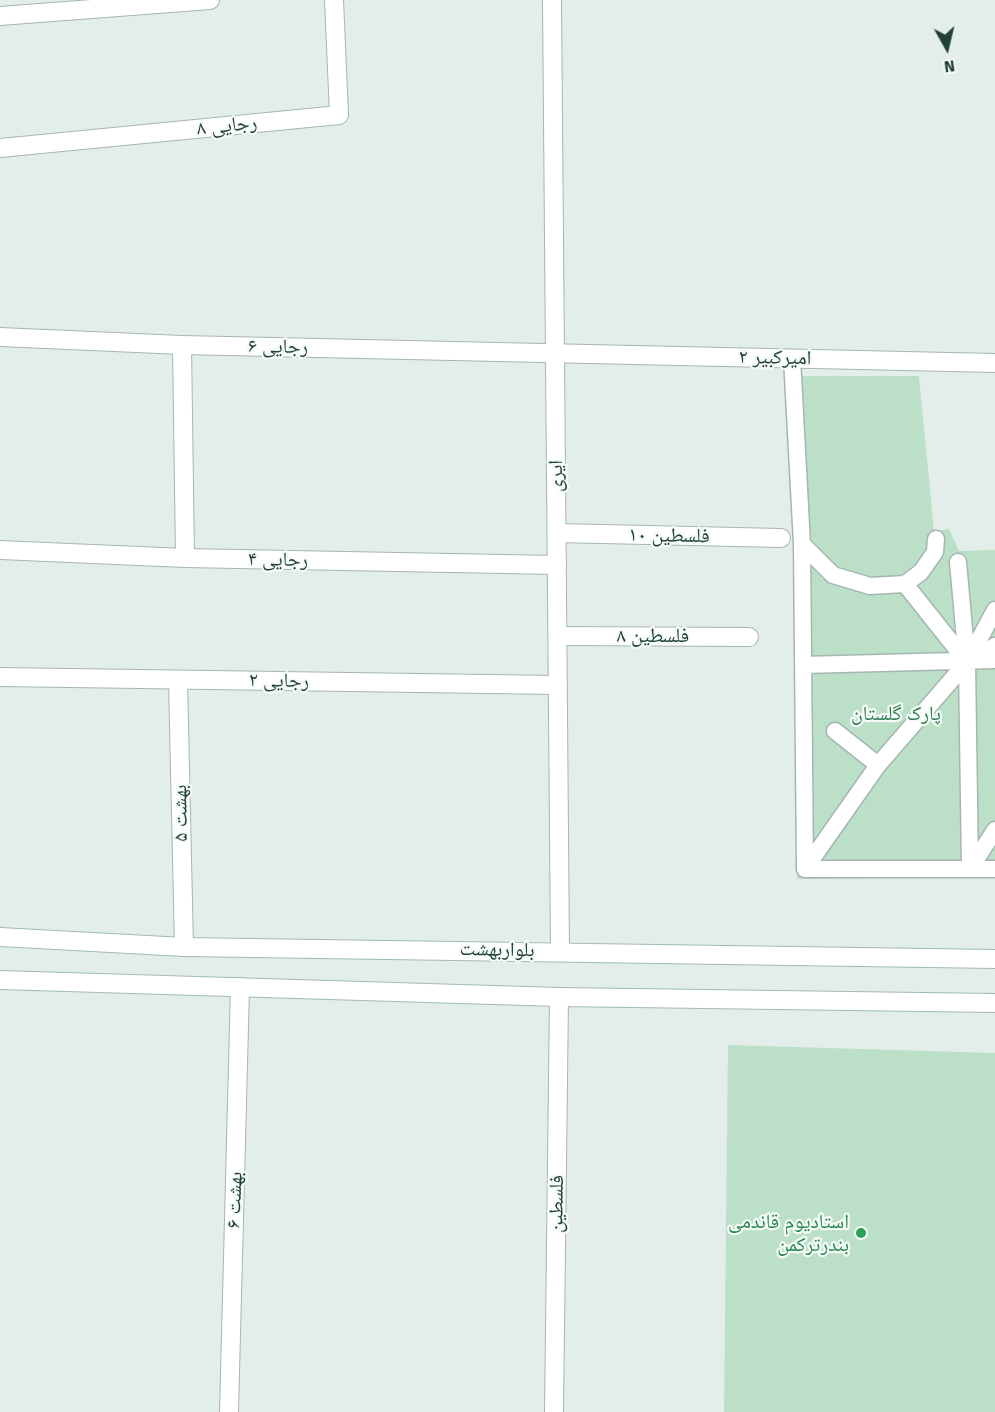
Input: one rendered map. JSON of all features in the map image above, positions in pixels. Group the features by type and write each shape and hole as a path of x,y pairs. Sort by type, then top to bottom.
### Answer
{"street":[{"path":"0,16 118,4 210,0"},
{"name":"رجایی ۸","path":"0,148 339,115 334,0"},
{"name":"ایری","path":"552,0 560,951"},
{"name":"رجایی ۶","path":"0,337 182,345 555,353"},
{"path":"182,345 185,558"},
{"name":"امیرکبیر ۲","path":"555,353 995,363"},
{"path":"792,358 802,544 805,869"},
{"name":"فلسطین ۱۰","path":"557,533 781,538"},
{"path":"802,544 833,575 870,586 905,584 921,572 935,552 936,539"},
{"name":"رجایی ۴","path":"0,550 185,558 557,565"},
{"path":"958,562 967,662 970,869"},
{"path":"905,584 967,662"},
{"path":"805,869 878,765 967,662 995,610"},
{"name":"فلسطین ۸","path":"558,636 749,637"},
{"path":"967,662 995,646"},
{"path":"803,665 995,660"},
{"name":"رجایی ۲","path":"0,677 558,685"},
{"name":"بهشت ۵","path":"178,680 184,947"},
{"path":"835,731 878,765"},
{"path":"970,869 995,830"},
{"path":"805,869 995,869"},
{"name":"بلواربهشت","path":"0,937 184,947 995,959"},
{"path":"0,980 559,997 995,1003"},
{"name":"بهشت ۶","path":"229,1412 240,987"},
{"name":"فلسطین","path":"554,1412 559,997"}],"green space":[{"name":"پارک گلستان","path":"795,376 919,376 934,531 949,529 959,551 995,550 995,877 797,879"},
{"name":"استادیوم قاندمی بندرترکمن","path":"728,1045 995,1053 995,1412 724,1412"}],"place":[{"name":"استادیوم قاندمی بندرترکمن","path":"861,1233"}]}
